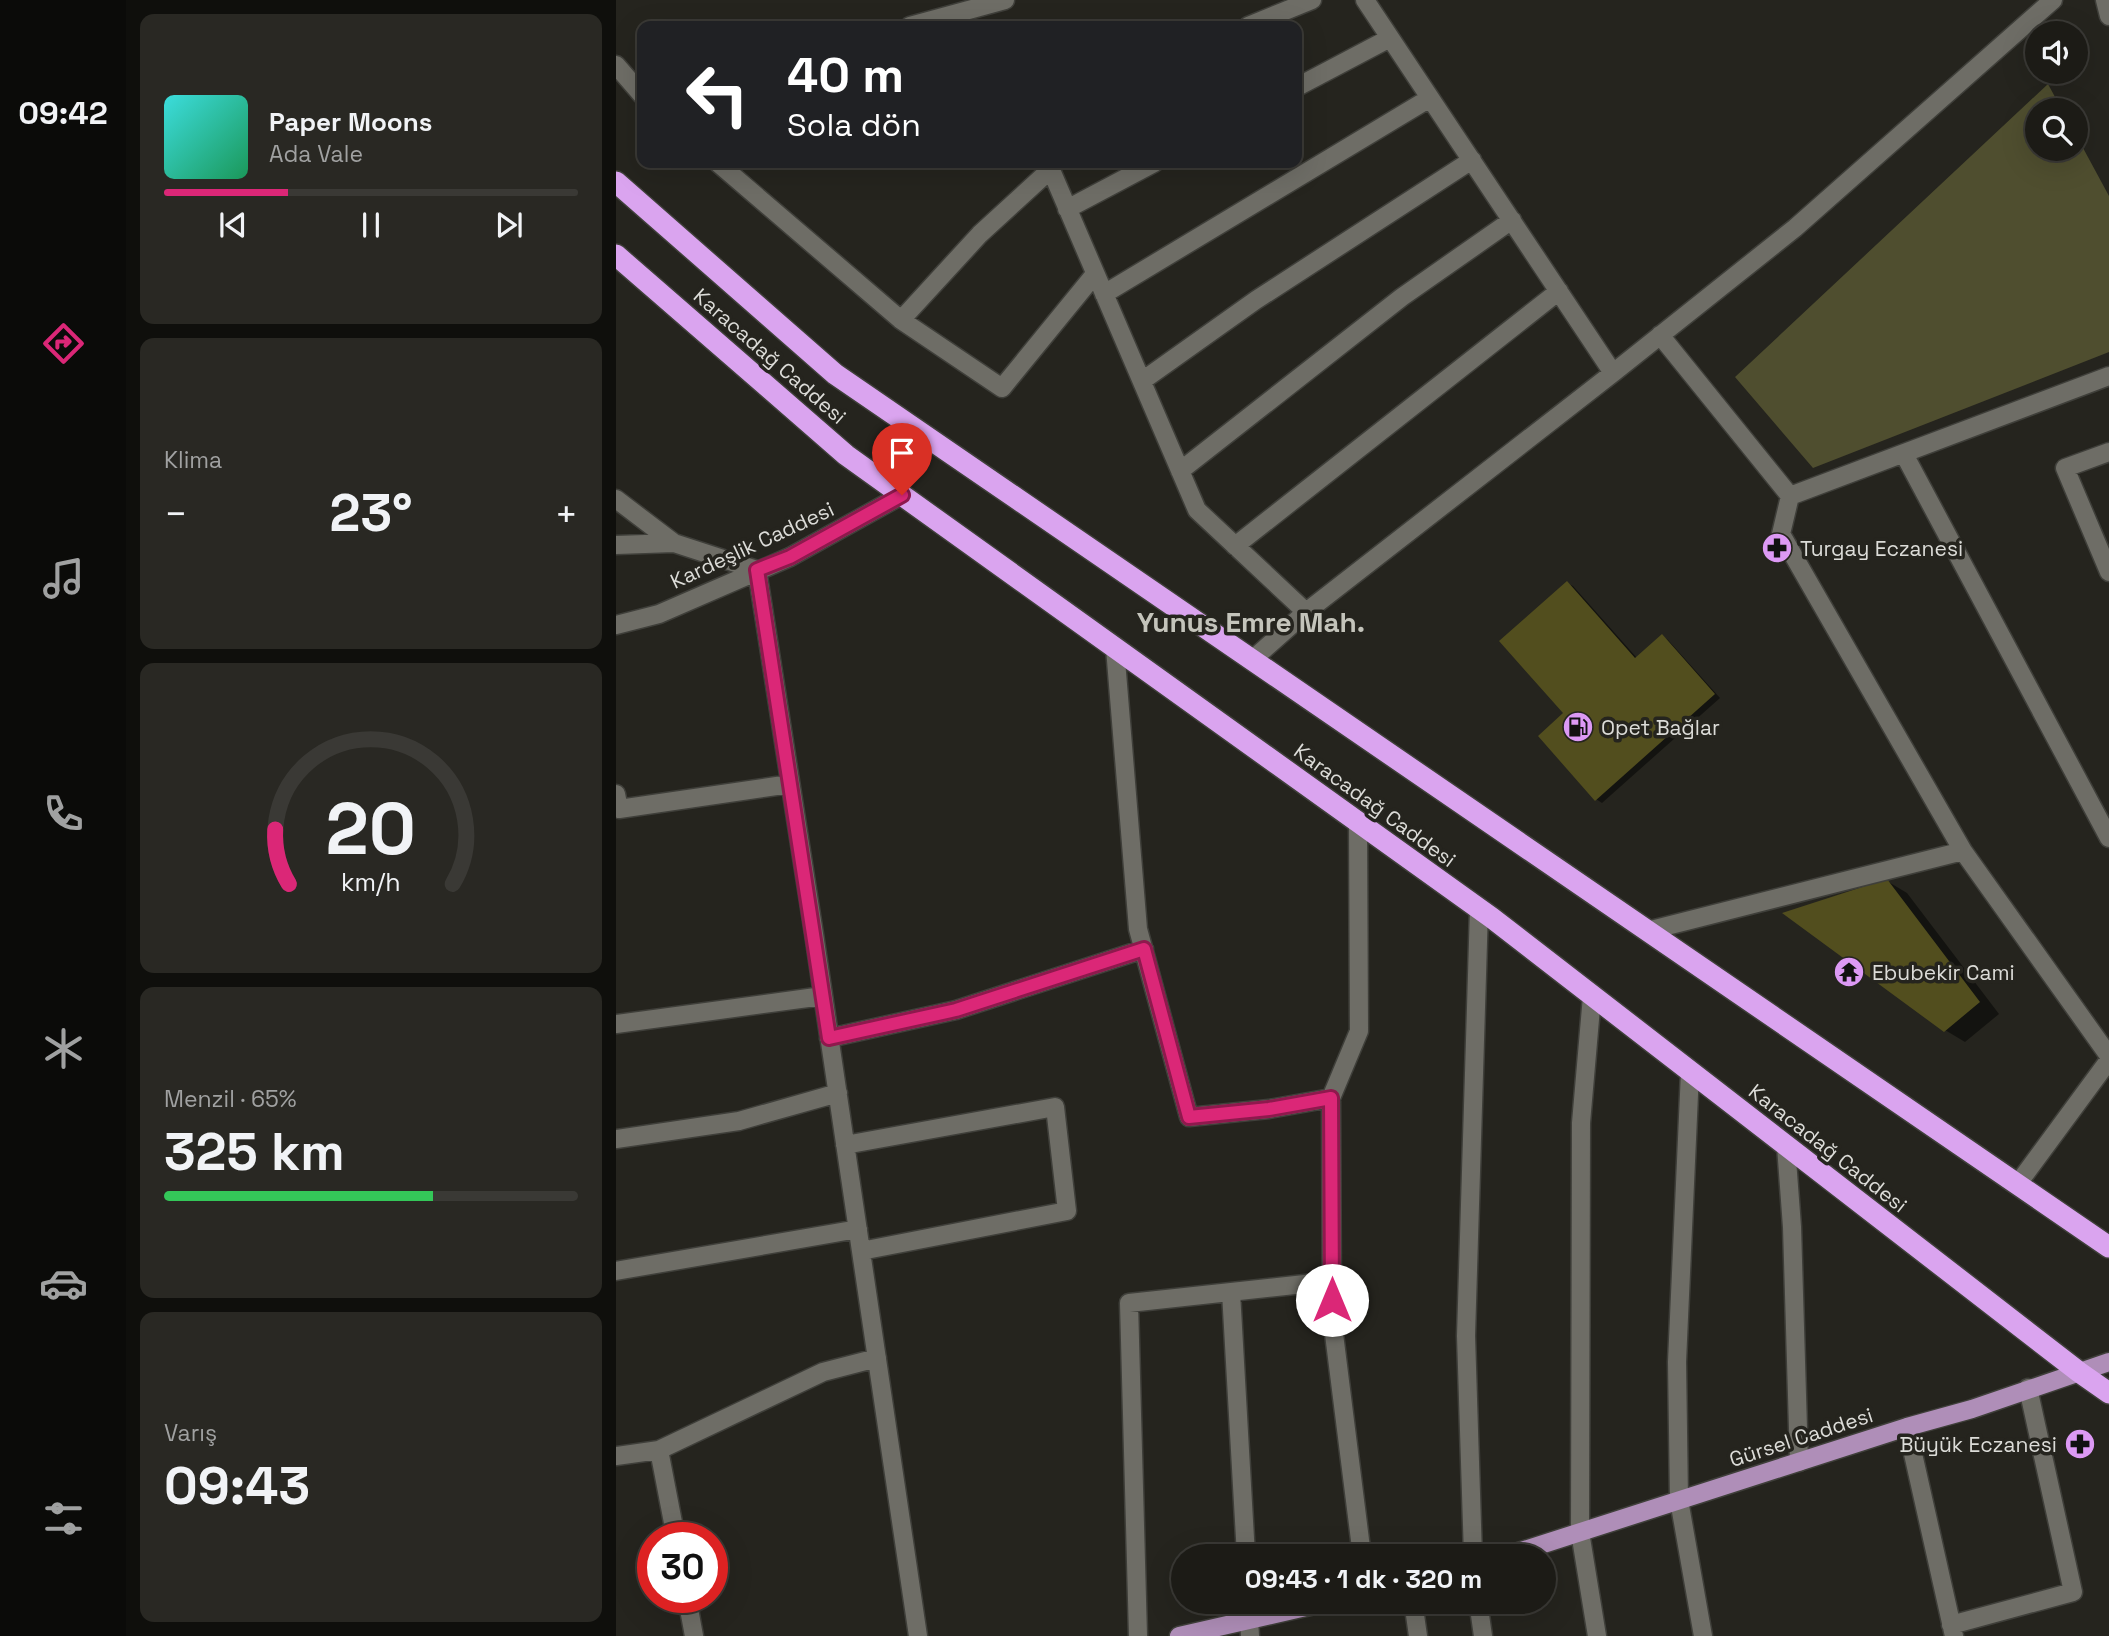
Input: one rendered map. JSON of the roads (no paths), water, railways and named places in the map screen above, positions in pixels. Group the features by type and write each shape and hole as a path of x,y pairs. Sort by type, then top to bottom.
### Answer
{"highway":[{"name":"Karacadağ Caddesi","path":"616,182 835,374 2109,1247"},
{"name":"Karacadağ Caddesi","path":"616,255 846,455 1479,909 2109,1393"}],"main road":[{"name":"Gürsel Caddesi","path":"1543,1544 1907,1427 1972,1409 2109,1362"},
{"path":"1179,1636 1250,1628 1293,1614"}],"street":[{"path":"923,21 966,5 1005,0"},
{"path":"1260,21 1312,0"},
{"path":"1365,0 1613,373"},
{"path":"1252,660 1306,612 1796,228 2053,0"},
{"path":"2105,0 2109,16"},
{"path":"966,5 977,21"},
{"path":"1302,84 1390,38"},
{"path":"616,65 637,89"},
{"path":"1104,294 1430,97"},
{"path":"1142,381 1256,300 1472,160"},
{"path":"724,168 901,320 1002,388 1095,274"},
{"path":"901,320 979,234 1048,168"},
{"path":"1051,168 1197,510 1306,612"},
{"path":"1067,209 1145,168"},
{"path":"1180,471 1402,296 1512,220"},
{"path":"1235,546 1559,291"},
{"path":"1660,335 1790,496"},
{"path":"1790,496 2109,376"},
{"path":"2109,452 2065,468 2109,572"},
{"path":"1903,454 2109,838"},
{"name":"Kardeşlik Caddesi","path":"616,625 659,614 790,557 902,495"},
{"path":"1790,496 1782,534 1963,851 2109,1058 2017,1185"},
{"path":"616,499 674,543 757,570 918,1636"},
{"path":"616,545 674,543"},
{"path":"1115,648 1138,929 1189,1117 1269,1109 1331,1098"},
{"path":"616,794 619,809 790,784"},
{"path":"1358,823 1359,1031 1331,1098 1332,1318 1360,1544"},
{"path":"1647,931 1963,851"},
{"path":"1473,1544 1466,1336 1479,909"},
{"path":"829,1038 956,1010 1144,949"},
{"path":"616,1024 823,996"},
{"path":"1592,996 1581,1123 1580,1532 1597,1636"},
{"path":"1690,1072 1677,1362 1679,1500 1703,1636"},
{"path":"616,1139 739,1121 838,1093"},
{"path":"845,1145 1055,1107 1067,1210 861,1251"},
{"path":"1786,1146 1792,1227 1798,1462"},
{"path":"616,1271 858,1229"},
{"path":"1138,1636 1129,1303 1332,1281"},
{"path":"1231,1292 1245,1544"},
{"path":"616,1456 660,1450 823,1372 877,1358"},
{"path":"1907,1427 1953,1630 2073,1592 2028,1388"},
{"path":"660,1450 673,1522"},
{"path":"690,1613 694,1636"},
{"path":"1415,1614 1418,1636"},
{"path":"1480,1614 1483,1636"}],"place":[{"name":"Turgay Eczanesi","path":"1777,548"},
{"name":"Opet Bağlar","path":"1578,727"},
{"name":"Ebubekir Cami","path":"1849,972"},
{"name":"Büyük Eczanesi","path":"2080,1444"}],"district":[{"name":"Yunus Emre Mah.","path":"1251,622"}]}
